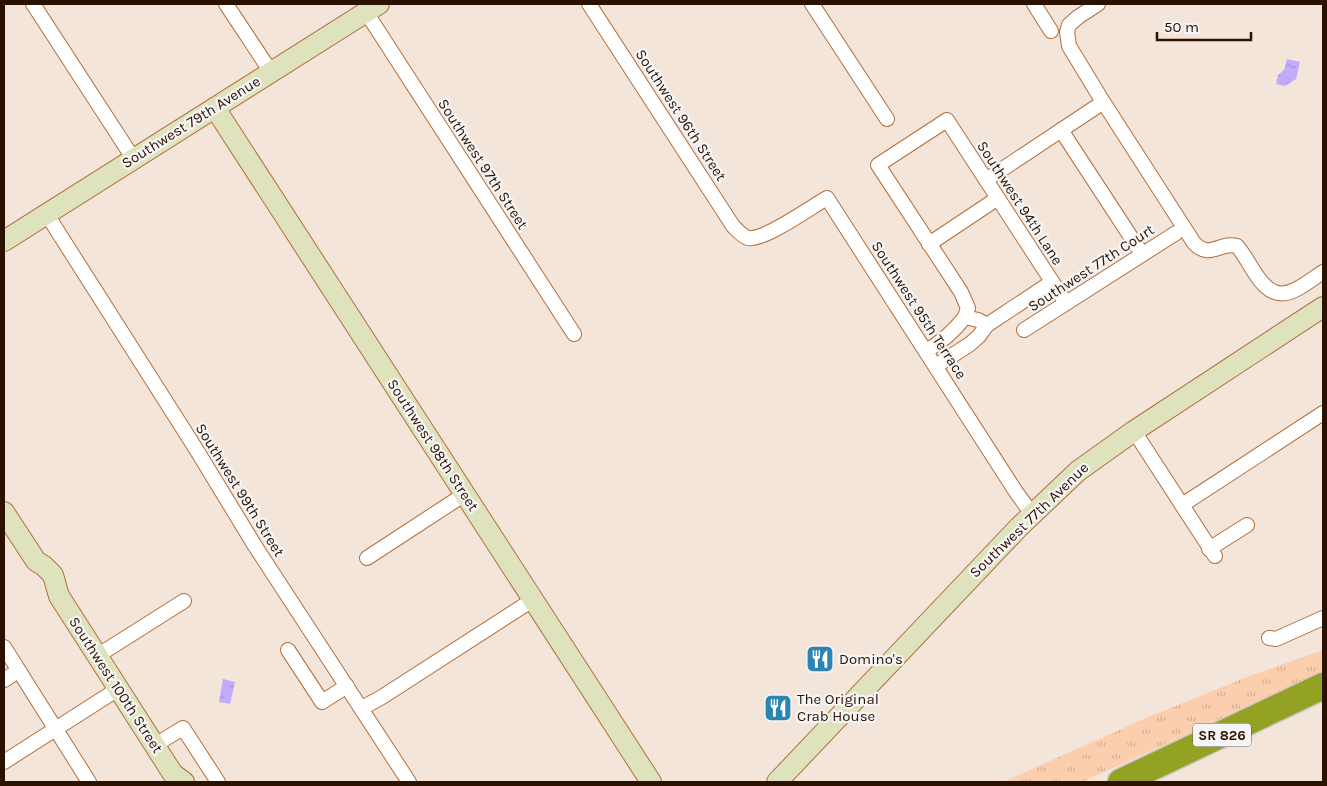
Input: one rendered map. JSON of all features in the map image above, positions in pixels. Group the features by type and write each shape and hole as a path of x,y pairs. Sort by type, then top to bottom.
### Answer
{"highway":[{"name":"SR 826","path":"1121,782 1323,686"}],"street":[{"path":"33,4 133,158"},
{"path":"226,4 271,72"},
{"name":"Southwest 96th Street","path":"589,4 733,226 741,234 750,238"},
{"path":"812,4 887,119"},
{"path":"1034,4 1051,30"},
{"path":"1098,4 1078,17 1069,26 1067,32 1069,46 1194,243 1206,251 1237,246 1263,285 1274,293 1286,293 1299,289 1323,272"},
{"name":"Southwest 79th Avenue","path":"5,239 373,8"},
{"name":"Southwest 97th Street","path":"373,8 574,334"},
{"path":"986,180 1096,107"},
{"name":"Southwest 98th Street","path":"215,108 651,782"},
{"name":"Southwest 94th Lane","path":"929,244 878,164 947,120 1066,303"},
{"path":"1061,130 1142,254"},
{"name":"Southwest 95th Terrace","path":"750,238 771,232 827,198 1032,514"},
{"path":"926,351 944,340 957,327 965,317 968,308 965,300 929,244 998,198"},
{"name":"Southwest 99th Street","path":"46,213 196,449 255,546 409,782"},
{"name":"Southwest 77th Court","path":"1024,330 1176,233"},
{"name":"Southwest 77th Court","path":"936,366 970,344 987,325 1052,282"},
{"name":"Southwest 77th Avenue","path":"777,782 1032,514 1082,468 1134,431 1323,307"},
{"path":"965,317 978,320 987,325"},
{"path":"1182,505 1323,413"},
{"path":"1134,431 1212,553 1247,525"},
{"path":"367,558 465,494"},
{"name":"Southwest 100th Street","path":"4,512 36,561 44,566 52,575 58,596 177,780"},
{"path":"362,708 389,693 534,599"},
{"path":"97,656 184,601"},
{"path":"1270,638 1276,639 1323,618"},
{"path":"4,647 90,782"},
{"path":"288,650 322,702 347,686"},
{"path":"4,680 18,670"},
{"path":"4,762 118,689"},
{"path":"155,746 183,728 218,782"}],"green space":[{"path":"1323,650 1323,670 1261,701 1082,782 1003,782 1146,718 1247,677"}],"water":[{"path":"1287,59 1300,62 1296,79 1285,86 1276,84 1278,75 1284,70"},
{"path":"223,679 235,682 230,704 219,702"}],"place":[{"name":"Domino's","path":"820,659"},
{"name":"The Original Crab House","path":"778,708"}]}
